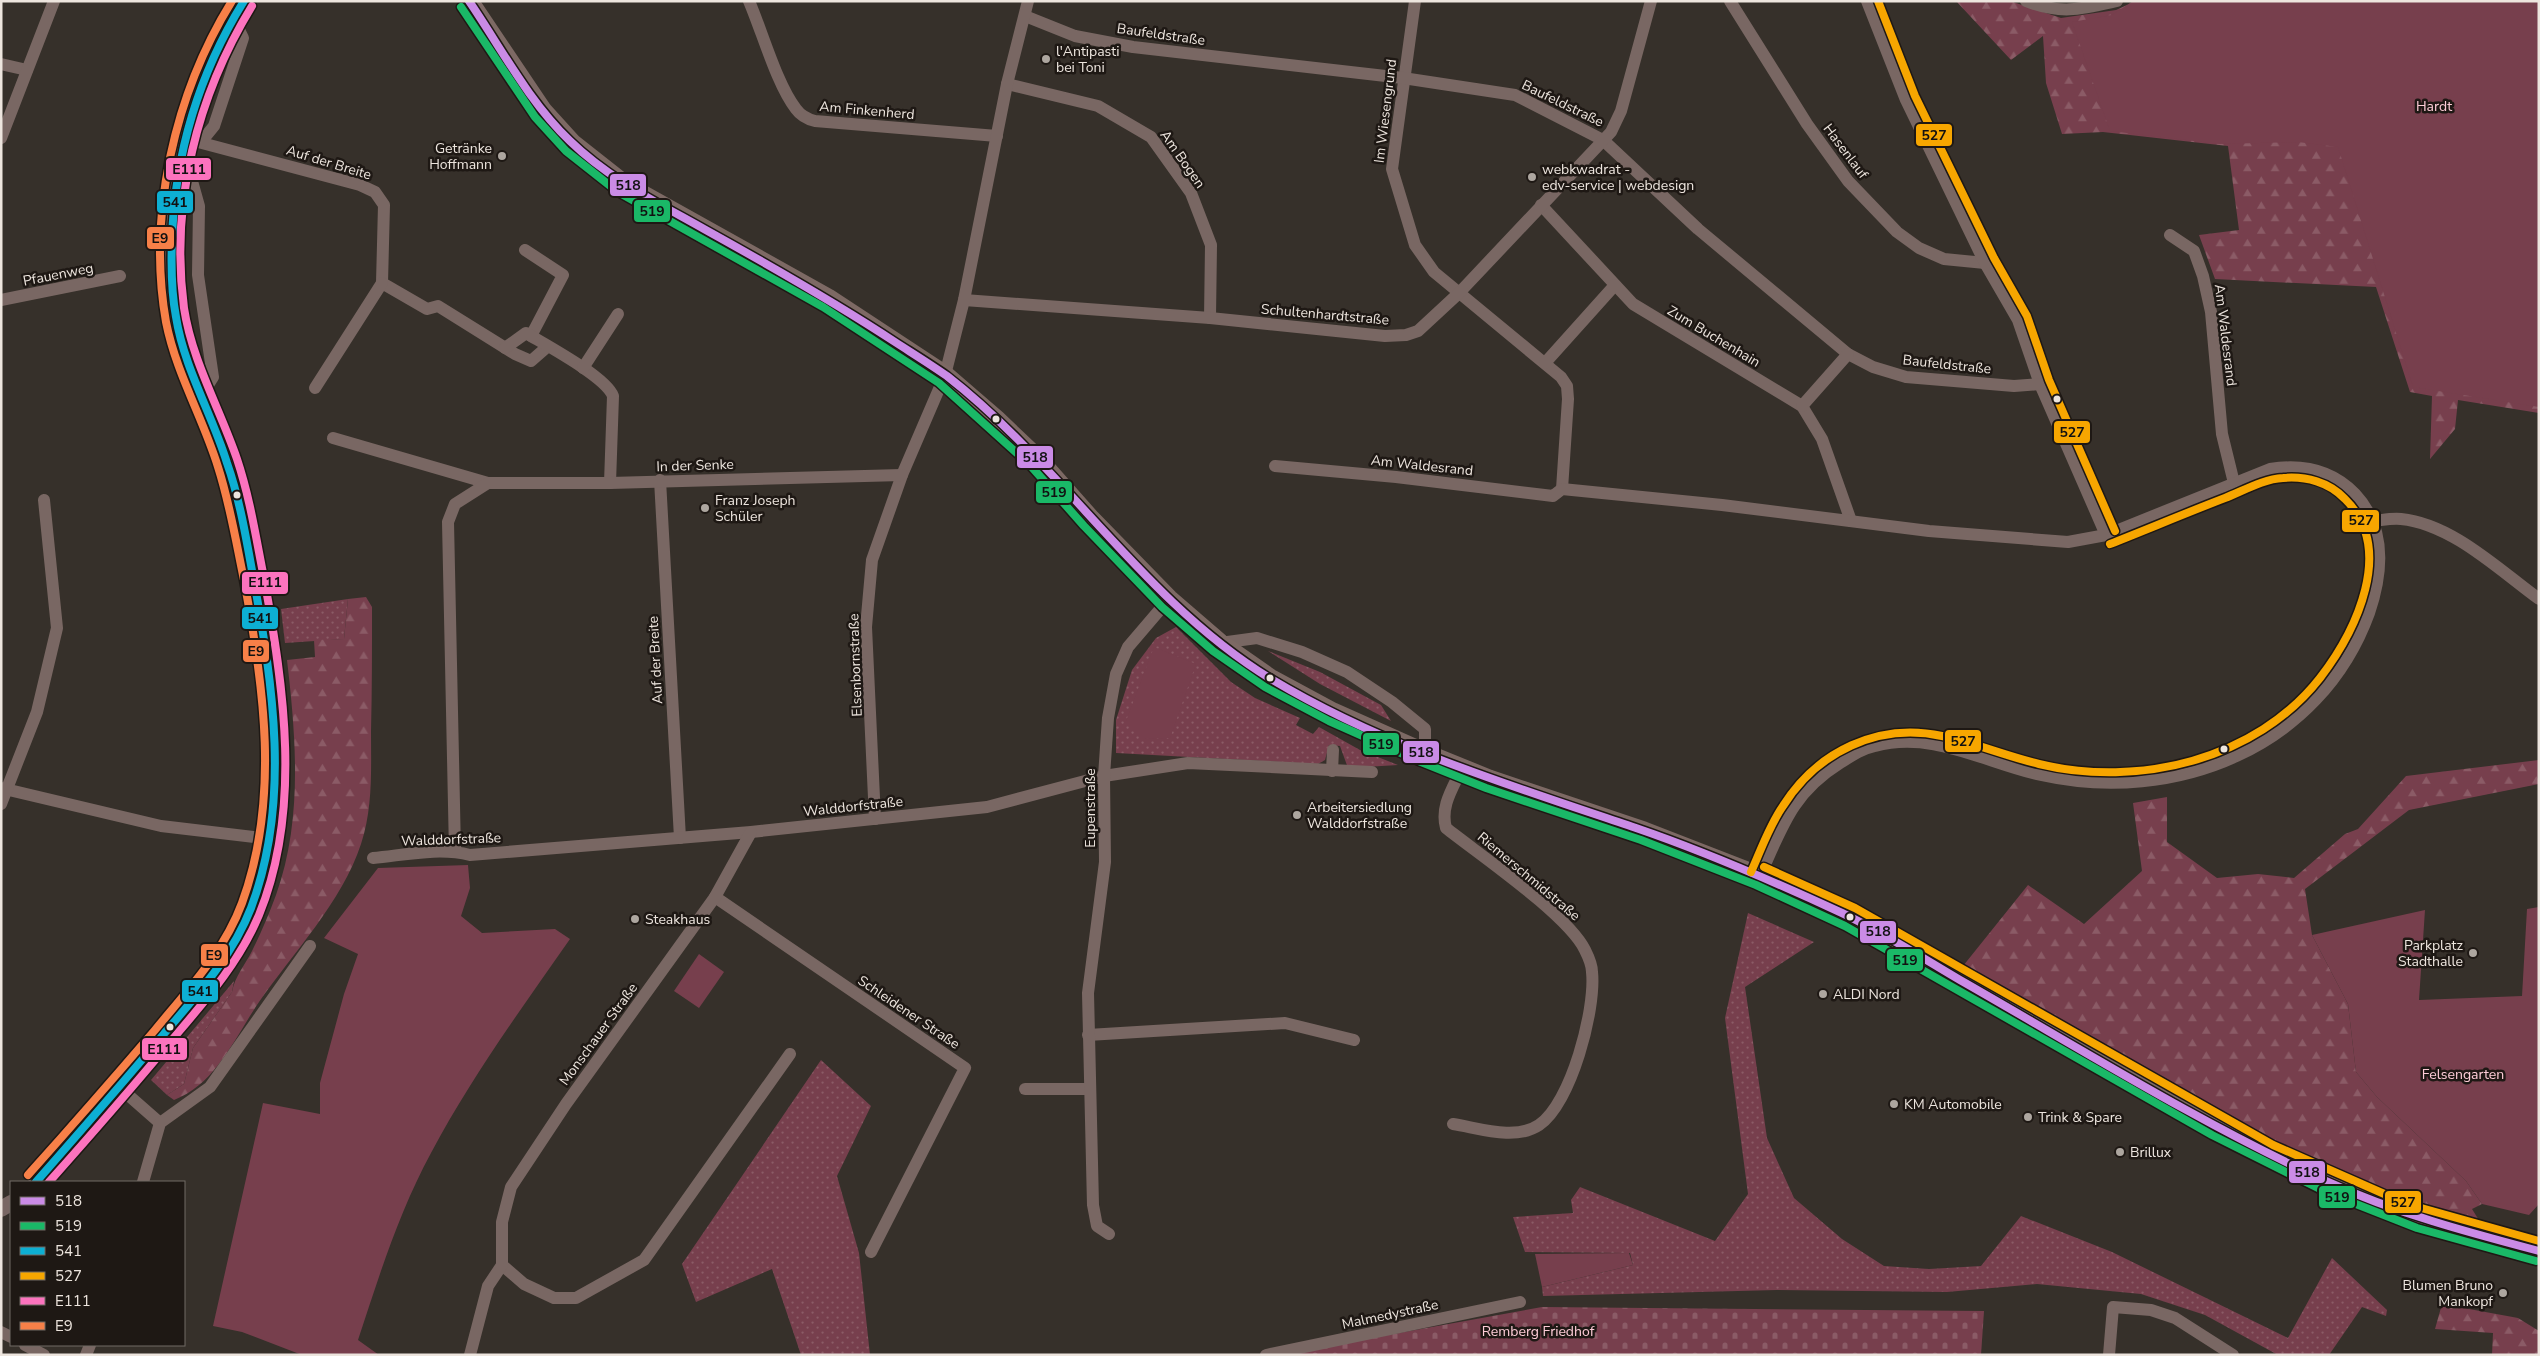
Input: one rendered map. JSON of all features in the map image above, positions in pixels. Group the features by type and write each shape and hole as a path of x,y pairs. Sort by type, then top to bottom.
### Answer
{"main road":[{"path":"469,1 543,111 572,143 612,176 828,298 945,375 1037,458 1091,519 1169,599 1220,643 1278,682 1333,712 1425,753 1462,768 1644,831 1760,876 1850,916 2268,1154 2342,1188 2404,1213 2539,1252"}],"street":[{"path":"1,138 54,1"},
{"path":"37,1181 199,994 224,960 250,913 271,839 272,707 263,624 234,486 186,356 173,296 172,207 183,138 211,59 233,16 244,1"},
{"name":"Am Finkenherd","path":"749,1 786,93 796,109 805,118 815,122 997,136"},
{"name":"Elsenbornstraße","path":"875,820 866,627 872,560 902,475 945,375 964,300 1007,84 1028,1"},
{"name":"Im Wiesengrund","path":"1415,1 1392,169 1415,245 1434,272 1459,293"},
{"name":"Schultenhardtstraße","path":"964,300 1210,318 1386,336 1406,335 1418,331 1459,293 1611,132 1621,111 1651,1"},
{"name":"Hasenlauf","path":"1730,1 1807,124 1848,181 1860,194 1897,232 1919,248 1944,259 1985,263"},
{"path":"1867,1 1906,100 1985,263 2018,320 2040,384 2106,535"},
{"path":"2026,1 2038,6 2071,11 2117,1"},
{"path":"201,142 214,126 243,38 240,27 233,16"},
{"name":"Baufeldstraße","path":"1024,16 1075,36 1133,47 1403,78 1515,95 1603,140 1698,229 1848,354 1873,367 1906,377 2014,386 2040,384"},
{"path":"1,64 27,70"},
{"name":"Am Bogen","path":"1007,84 1098,106 1151,137 1191,194 1211,245 1210,318"},
{"name":"Auf der Breite","path":"183,138 360,184 375,192 384,205 382,283"},
{"path":"178,162 192,181 199,206 198,275 213,377 201,396"},
{"name":"Zum Buchenhain","path":"1541,206 1633,304 1802,406"},
{"name":"Am Waldesrand","path":"2170,234 2194,251 2203,276 2211,312 2222,434 2234,482"},
{"path":"525,250 563,275 531,336"},
{"name":"Pfauenweg","path":"1,300 120,276"},
{"path":"315,388 382,283 427,308 438,306 506,348 531,361 547,347"},
{"path":"1545,363 1615,285"},
{"path":"1459,293 1545,363 1567,386 1568,399 1562,489"},
{"path":"583,368 618,314"},
{"path":"506,348 526,333 583,368 610,390 613,396 610,483"},
{"path":"1848,354 1802,406 1822,439 1851,521"},
{"name":"In der Senke","path":"334,438 488,483 610,483 660,480 902,475"},
{"name":"Am Waldesrand","path":"1275,466 1396,477 1553,496 1562,489 1929,531 2068,542 2106,535 2234,482 2270,469 2296,465 2314,468 2344,484 2356,495 2374,521 2380,546 2380,570 2369,611 2354,647 2346,661 2317,698 2286,725 2248,750 2200,772 2126,784 2069,780 2038,774 1939,745 1910,741 1875,746 1860,750 1820,776 1806,789 1788,814 1760,876"},
{"name":"Auf der Breite","path":"660,480 680,838"},
{"path":"455,852 448,522 455,504 488,483"},
{"path":"1,804 4,789 37,712 58,628 44,500"},
{"path":"2374,521 2400,518 2425,523 2454,536 2539,599"},
{"name":"Eupenstraße","path":"1109,1234 1097,1226 1093,1205 1088,1035 1088,993 1105,862 1104,776 1108,718 1116,674 1128,648 1169,599"},
{"path":"1220,643 1257,638 1302,652 1347,672 1392,702 1425,729 1425,753"},
{"path":"1332,772 1333,750"},
{"name":"Walddorfstraße","path":"373,858 455,852 470,855 680,838 875,820 987,807 1104,776 1188,763 1332,772 1372,772"},
{"name":"Riemerschmidstraße","path":"1453,1124 1502,1132 1517,1132 1538,1126 1551,1115 1561,1102 1571,1079 1586,1026 1591,999 1592,971 1586,951 1575,934 1535,898 1446,828 1444,818 1446,803 1462,768"},
{"path":"4,789 161,826 271,839"},
{"name":"Monschauer Straße","path":"502,1265 502,1222 511,1187 572,1096 715,897 751,832"},
{"name":"Schleidener Straße","path":"715,897 965,1068 871,1252"},
{"path":"142,1181 160,1123 210,1087 310,946"},
{"path":"1088,1035 1285,1023 1354,1040"},
{"path":"470,1355 488,1286 502,1265 524,1284 554,1298 576,1298 644,1260 790,1054"},
{"path":"118,1087 160,1123"},
{"path":"1025,1089 1090,1089"},
{"name":"Malmedystraße","path":"1266,1355 1520,1302"},
{"path":"2109,1355 2113,1307 2151,1310 2175,1318 2233,1355"},
{"path":"27,1346 44,1355"}],"green space":[{"name":"Hardt","path":"1956,1 2010,1 2061,18 2116,10 2136,1 2539,1 2539,413 2458,400 2455,429 2430,459 2432,396 2410,392 2376,287 2215,279 2199,235 2239,230 2228,146 2103,132 2062,134 2046,83 2043,36 2011,60"},
{"name":"Hardt","path":"2133,1 2539,1 2539,407 2413,387 2338,147 2298,142 2219,144 2110,131 2072,22 2112,15"},
{"path":"366,597 372,607 371,774 368,817 353,865 329,907 259,1002 223,1058 202,1083 189,1093 174,1100 167,1095 184,1084 193,1048 232,992 233,986 265,923 285,867 294,808 295,778 295,748 287,660 315,657 314,640 344,639 348,599"},
{"path":"348,599 344,639 285,643 281,609"},
{"path":"1176,627 1231,682 1255,698 1300,718 1296,725 1313,734 1319,727 1360,750 1398,765 1348,768 1340,746 1329,745 1325,760 1318,764 1116,753 1116,720 1132,670 1156,638"},
{"path":"1154,647 1196,664 1170,738 1145,739 1126,721"},
{"path":"1268,651 1320,672 1381,705 1391,721 1320,684"},
{"path":"2539,760 2539,784 2409,810 2305,889 2312,935 2348,1004 2356,1072 2377,1097 2466,1181 2482,1204 2472,1209 2490,1238 2342,1188 1955,976 2028,885 2084,924 2142,871 2133,803 2167,797 2167,842 2217,878 2258,874 2294,878 2345,834 2358,829 2406,776"},
{"path":"468,865 470,888 461,916 482,933 555,929 570,939 497,1044 446,1125 409,1198 390,1245 358,1340 379,1355 302,1355 242,1332 213,1326 263,1103 320,1114 320,1083 344,994 358,954 324,938 378,868"},
{"name":"Felsengarten","path":"2539,907 2539,1204 2529,1215 2482,1204 2466,1181 2377,1097 2356,1072 2348,1004 2312,935 2425,910 2419,1000 2522,996 2527,909"},
{"path":"1748,913 1814,942 1745,987 1767,1138 1794,1198 1842,1239 1884,1266 1929,1269 1981,1266 2021,1216 2112,1252 2288,1338 2332,1258 2387,1310 2386,1316 2362,1307 2329,1355 2278,1355 2205,1315 2141,1294 2037,1284 1947,1292 1777,1290 1543,1296 1542,1287 1633,1265 1630,1253 1525,1252 1513,1217 1573,1213 1571,1200 1580,1187 1715,1241 1748,1194 1725,1018"},
{"path":"699,954 724,972 699,1008 674,991"},
{"path":"234,981 232,992 193,1048 184,1084 167,1095 151,1080"},
{"path":"821,1060 871,1106 837,1176 859,1253 870,1355 801,1355 772,1269 696,1302 682,1264"},
{"path":"1629,1253 1633,1265 1542,1287 1535,1254"},
{"path":"2442,1304 2518,1318 2539,1331 2539,1355 2492,1355 2493,1333 2435,1329"},
{"name":"Remberg Friedhof","path":"1542,1307 1984,1311 1981,1355 1277,1355"}],"transit line":[{"name":"E9","path":"28,1175 155,1030 192,986 215,954 242,903 254,864 261,824 265,783 265,742 257,661 244,580 218,467 170,341 161,281 160,239 170,156 181,115 195,75 212,37 232,1"},
{"name":"541","path":"37,1181 188,1006 224,959 251,908 263,868 271,827 274,785 272,701 253,576 232,477 192,373 180,336 174,307 172,278 174,207 184,145 202,86 214,57 244,1"},
{"name":"518","path":"469,1 528,92 555,126 585,155 634,190 777,270 872,327 947,376 989,412 1029,451 1143,573 1183,612 1225,647 1271,679 1314,703 1403,745 1714,857 1857,920 2188,1111 2328,1182 2406,1212 2539,1251"},
{"name":"527","path":"1878,1 1915,96 1994,258 2027,316 2049,380 2115,531"},
{"name":"E111","path":"50,1181 196,1012 231,966 251,933 259,915 272,875 281,833 285,791 283,705 264,578 242,474 193,347 184,308 181,268 181,229 192,151 216,76 252,6"},
{"name":"519","path":"461,7 535,117 566,151 618,192 823,307 939,383 1030,465 1084,526 1162,607 1213,651 1265,687 1329,721 1421,762 1486,788 1641,840 1756,885 1845,926 2212,1135 2328,1193 2417,1228 2536,1261"},
{"name":"527","path":"1751,872 1765,838 1783,806 1797,787 1813,770 1831,756 1873,738 1895,733 1942,736 2039,764 2077,771 2116,772 2155,769 2193,761 2229,748 2263,729 2294,706 2320,678 2334,659 2357,614 2365,590 2369,565 2368,541 2360,519 2345,499 2324,484 2300,478 2276,479 2261,483 2110,544"},
{"name":"527","path":"1764,867 1855,908 2273,1145 2407,1204 2539,1241"}],"place":[{"name":"l'Antipasti bei Toni","path":"1046,59"},
{"name":"Getränke Hoffmann","path":"502,156"},
{"name":"webkwadrat - edv-service | webdesign","path":"1532,177"},
{"name":"Franz Joseph Schüler","path":"705,508"},
{"name":"Arbeitersiedlung Walddorfstraße","path":"1297,815"},
{"name":"Steakhaus","path":"635,919"},
{"name":"Parkplatz Stadthalle","path":"2473,953"},
{"name":"ALDI Nord","path":"1823,994"},
{"name":"KM Automobile","path":"1894,1104"},
{"name":"Trink & Spare","path":"2028,1117"},
{"name":"Brillux","path":"2120,1152"},
{"name":"Blumen Bruno Mankopf","path":"2503,1293"}]}
